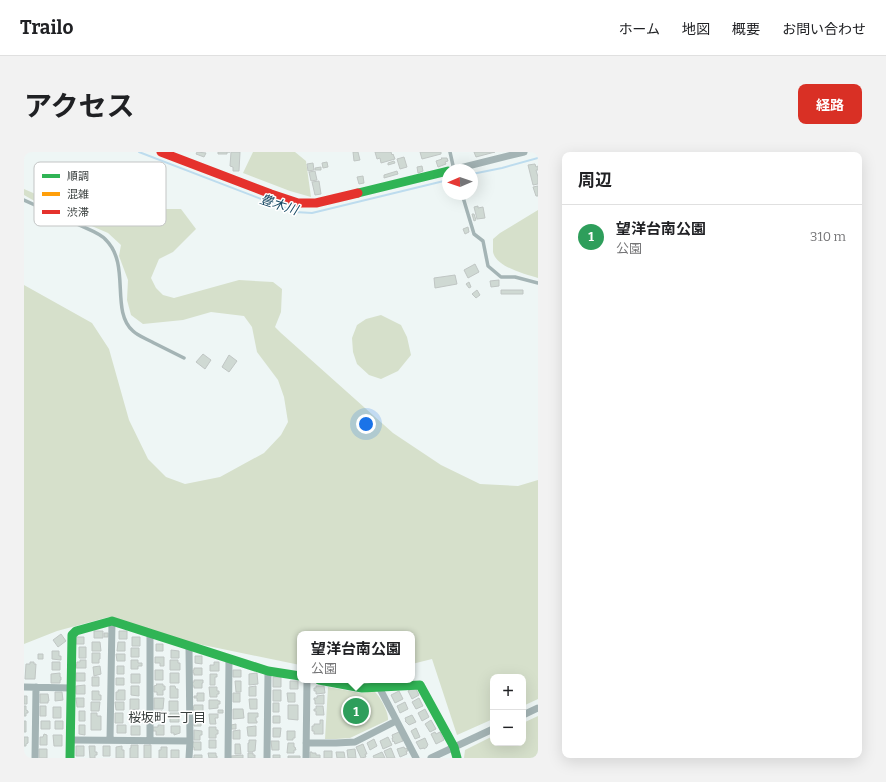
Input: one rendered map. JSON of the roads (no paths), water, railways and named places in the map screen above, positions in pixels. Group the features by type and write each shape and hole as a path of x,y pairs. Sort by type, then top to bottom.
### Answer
{"street":[{"path":"161,152 298,203 316,203 442,173"},
{"path":"477,164 524,152"},
{"path":"110,740 112,621"},
{"path":"70,758 72,635 76,631 112,621 189,647 268,671 297,676"},
{"path":"150,634 150,741"},
{"path":"189,647 189,758"},
{"path":"228,758 229,659"},
{"path":"267,758 268,671"},
{"path":"306,758 307,683"},
{"path":"335,683 362,688 420,685 454,747 457,758"},
{"path":"24,687 71,688"},
{"path":"35,758 36,687"},
{"path":"379,687 416,758"},
{"path":"526,714 538,708"},
{"path":"306,743 355,742 396,721"},
{"path":"431,758 490,730"},
{"path":"71,740 190,741"}],"lane":[{"path":"450,152 452,164"},
{"path":"24,200 34,204"},
{"path":"464,200 474,234 483,241 488,266 501,277 515,277 538,283"},
{"path":"82,226 106,239 114,251 119,267 121,304 125,319 132,330 143,338 184,358"}],"waterway":[{"name":"豊木川","path":"139,152 165,162"},
{"name":"豊木川","path":"478,173 538,158"},
{"name":"豊木川","path":"166,162 295,212 312,213 442,181"}],"place":[{"name":"望洋台南公園","path":"356,711"}],"district":[{"name":"桜坂町一丁目","path":"167,717"}]}
